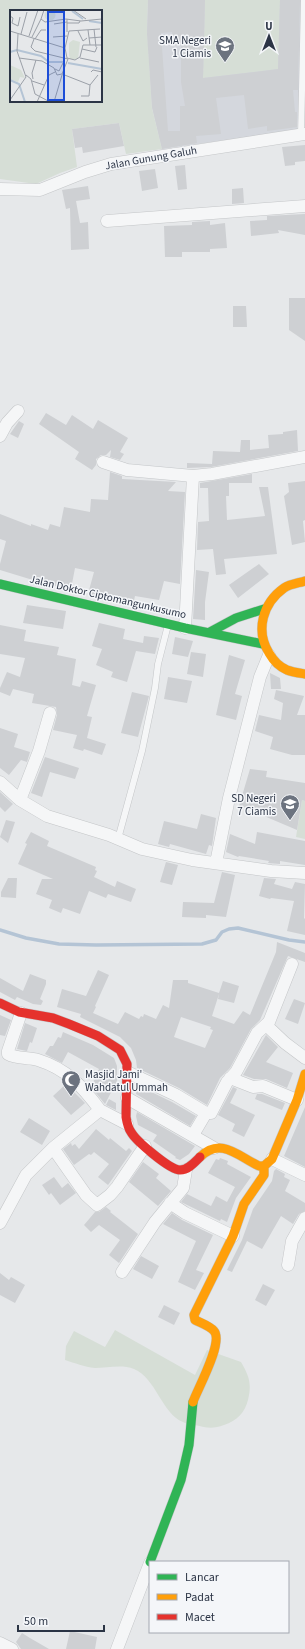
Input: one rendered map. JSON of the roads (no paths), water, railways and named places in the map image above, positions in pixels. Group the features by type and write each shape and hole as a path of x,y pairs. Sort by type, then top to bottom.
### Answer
{"street":[{"name":"Jalan Gunung Galuh","path":"0,189 40,190 85,172 111,164 303,135"},
{"path":"106,221 305,206"},
{"path":"0,436 2,431 18,411"},
{"path":"103,462 127,470 193,476 212,474 305,457"},
{"path":"185,628 193,476"},
{"path":"294,583 305,573"},
{"path":"305,581 287,586 274,595 264,609 260,627 266,650 277,664 287,670 305,674"},
{"name":"Jalan Doktor Ciptomangunkusumo","path":"0,584 185,628 210,632 266,650"},
{"path":"210,632 236,618 264,609"},
{"path":"216,863 229,798 266,650"},
{"path":"20,800 39,751 50,712"},
{"path":"0,782 20,800 47,816 118,839 142,849 172,856 216,863 272,871 305,873"},
{"path":"127,1072 176,1095 206,1113 211,1113 230,1078 236,1072 257,1033 269,1022 292,964"},
{"path":"0,1003 21,1013 54,1019 92,1034 116,1047 125,1056 127,1072 127,1124 134,1136 172,1169 180,1171 186,1170 204,1153 214,1148"},
{"path":"21,1013 8,1054 15,1057 28,1058 44,1062 67,1074 77,1082 100,1110 127,1124"},
{"path":"266,1025 285,1043 305,1058"},
{"path":"150,1561 181,1480 189,1446 193,1401 209,1367 216,1341 214,1331 195,1320 194,1314 234,1236 244,1204 264,1175 268,1162 297,1100 305,1074"},
{"path":"230,1078 253,1087 263,1086 297,1100"},
{"path":"127,1098 214,1148 227,1150 255,1165 268,1162 305,1175"},
{"path":"0,1223 26,1175 53,1148 100,1110"},
{"path":"193,1135 206,1113"},
{"path":"53,1148 86,1195 97,1205 116,1187 145,1146"},
{"path":"122,1272 155,1222 183,1188 186,1170"},
{"path":"170,1203 186,1213 234,1236"},
{"path":"288,1265 292,1241 305,1218"},
{"path":"117,1649 149,1565"},
{"path":"0,1644 12,1649"}],"lane":[{"path":"303,135 304,0"},
{"path":"118,839 142,751 155,688 158,664 168,624"}],"waterway":[{"path":"0,930 26,938 59,944 202,944 216,940 222,932 229,929 238,928 289,940 305,942"}],"place":[{"name":"SMA Negeri 1 Ciamis","path":"225,63"},
{"name":"SD Negeri 7 Ciamis","path":"290,821"},
{"name":"Masjid Jami' Wahdatul Ummah","path":"71,1097"}]}
